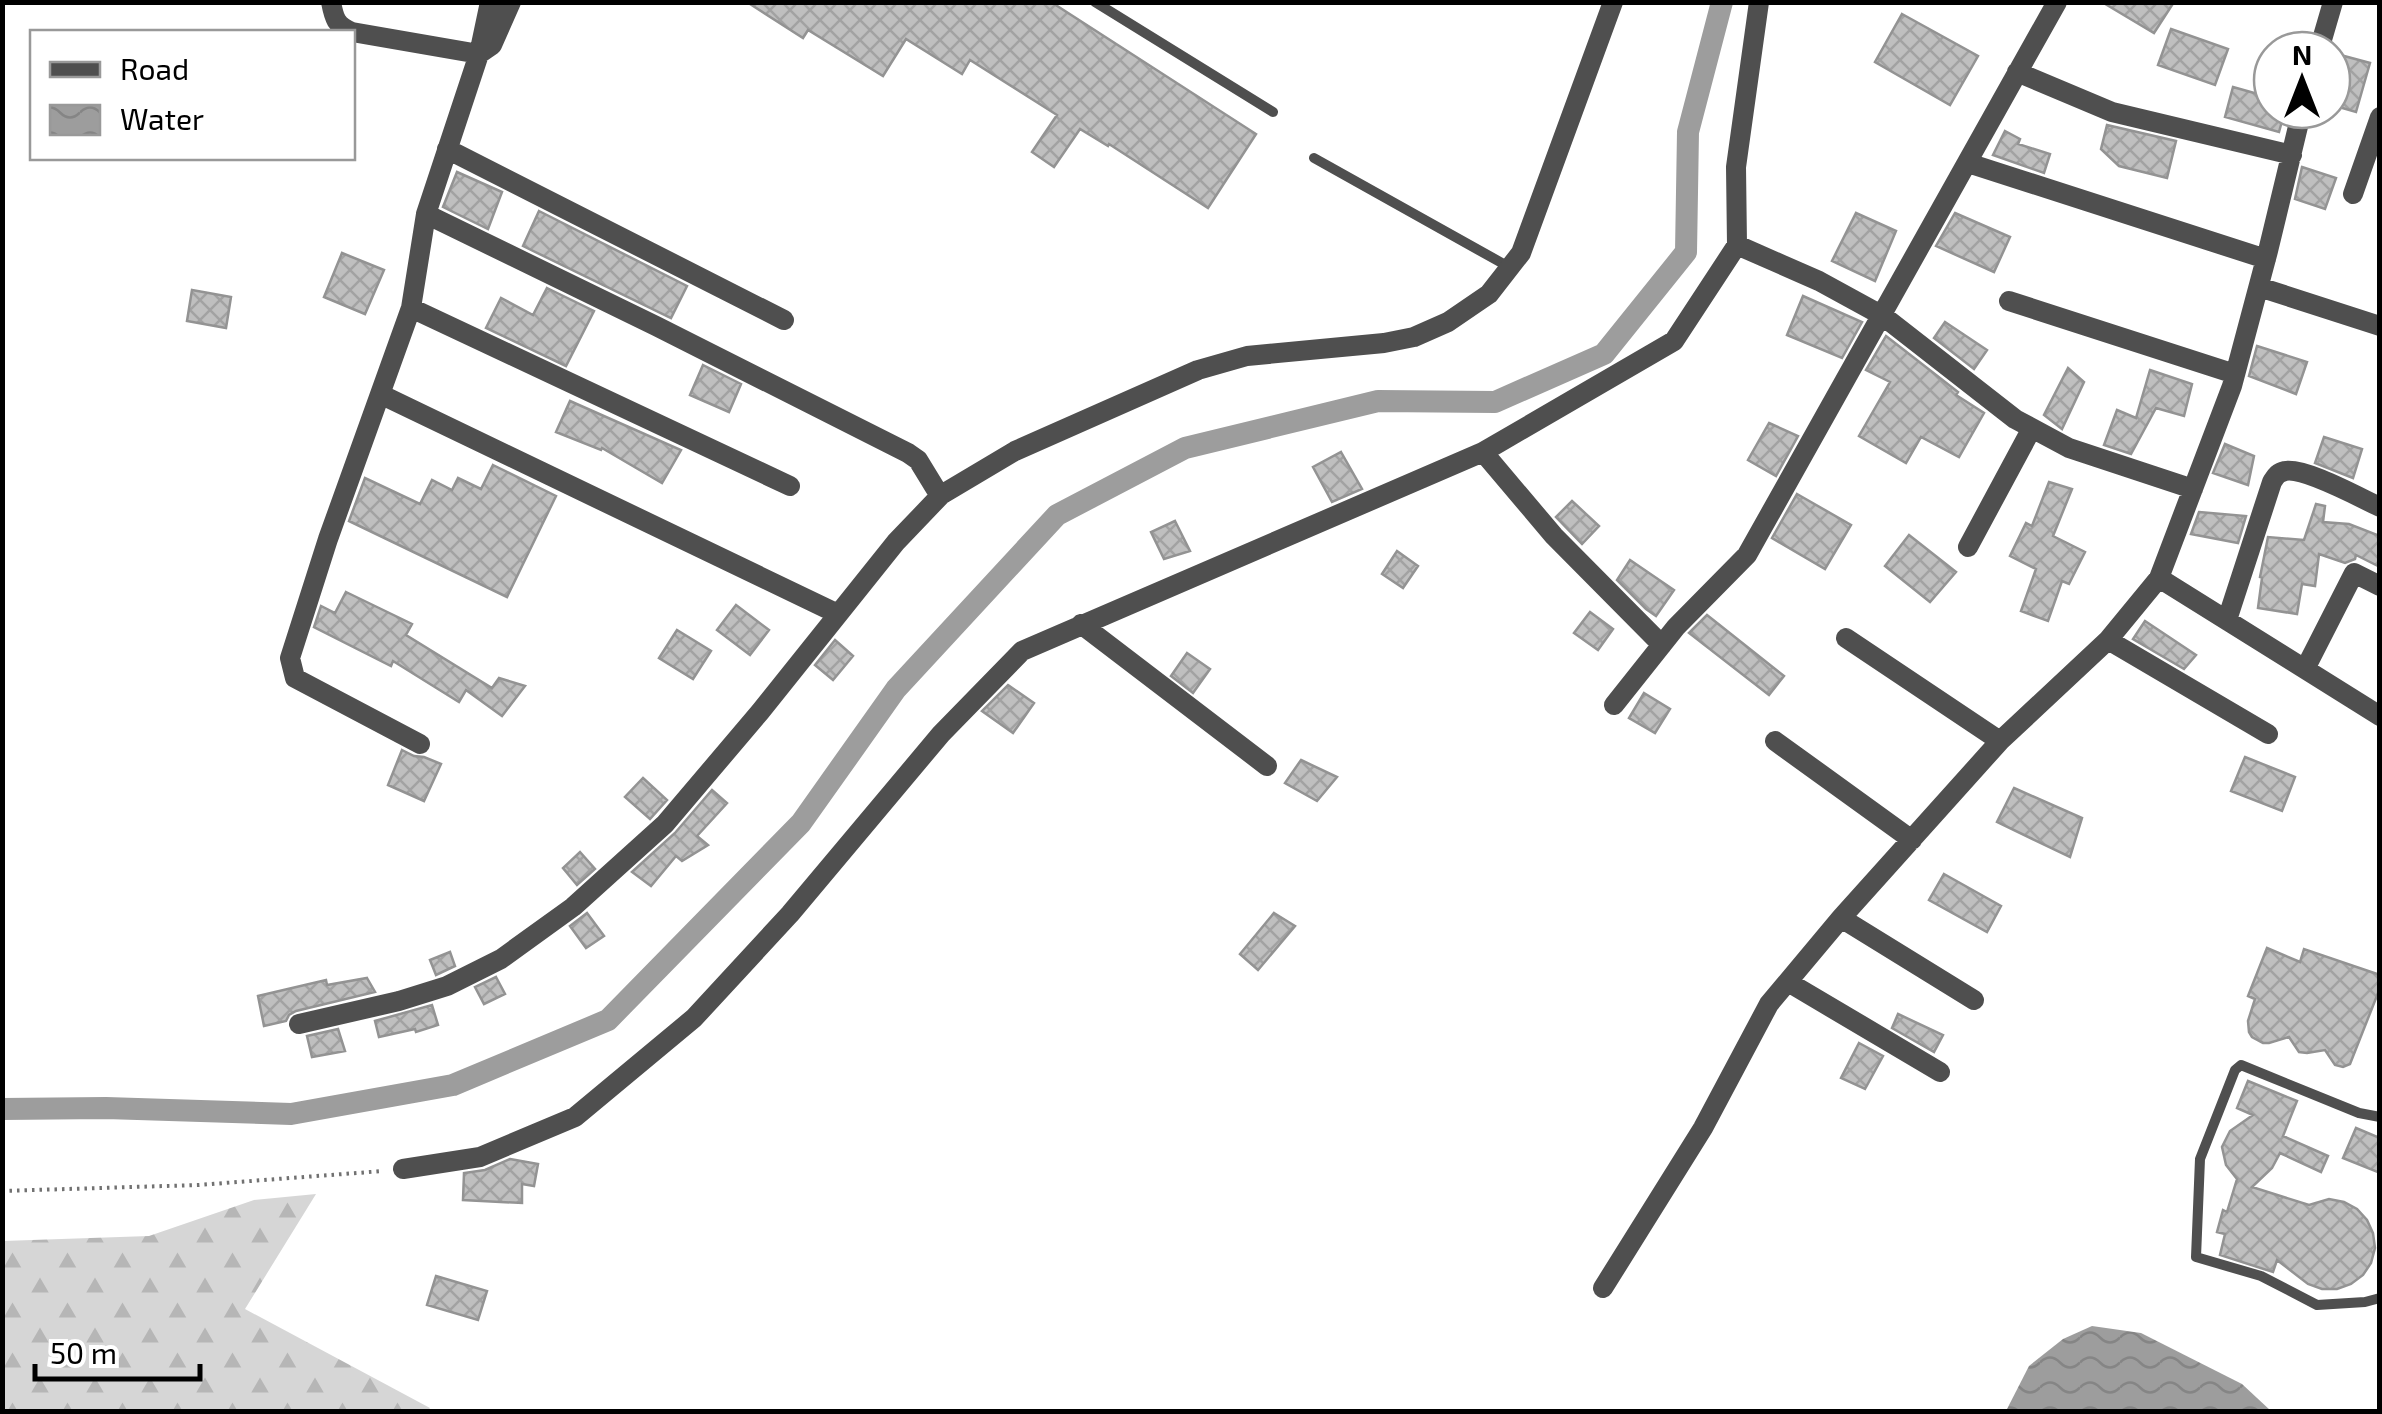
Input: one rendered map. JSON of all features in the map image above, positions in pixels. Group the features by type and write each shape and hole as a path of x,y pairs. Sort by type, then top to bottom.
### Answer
{"street":[{"path":"332,2 334,18 347,30"},
{"path":"420,744 295,678 290,658 411,308 426,214 479,54 490,2"},
{"path":"355,33 479,54 492,45 511,2"},
{"path":"298,1024 447,986 501,958 573,907 665,824 896,542 940,496 1015,451 1198,370 1247,356 1414,337 1448,322 1488,294 1521,253 1613,2"},
{"path":"403,1169 480,1157 575,1117 694,1018 790,914 940,734 1022,651 1483,452 1674,342 1736,245 1736,167 1759,2"},
{"path":"1614,705 1676,627 1747,555 2057,2"},
{"path":"2325,30 2333,2"},
{"path":"2017,72 2112,112 2292,155"},
{"path":"2353,194 2380,117"},
{"path":"1602,1288 1703,1128 1768,1004 2000,741 2108,640 2159,578 2235,374 2298,130"},
{"path":"447,150 784,320"},
{"path":"1968,162 2266,259"},
{"path":"426,214 908,453 918,460 940,496"},
{"path":"1736,245 1818,281 1882,316 2015,419 2070,448 2193,489"},
{"path":"2259,287 2380,326"},
{"path":"2009,301 2235,374"},
{"path":"411,308 790,486"},
{"path":"382,395 838,614"},
{"path":"1968,547 2032,428"},
{"path":"1483,452 1554,536 1662,645"},
{"path":"2227,620 2277,474 2306,474 2380,507"},
{"path":"2306,669 2354,573 2380,586"},
{"path":"2159,578 2380,716"},
{"path":"1080,624 1266,766"},
{"path":"1846,638 2000,741"},
{"path":"2108,640 2268,734"},
{"path":"1775,741 1912,840"},
{"path":"1842,918 1974,1000"},
{"path":"1788,982 1940,1072"}],"lane":[{"path":"1095,2 1273,112"},
{"path":"1314,158 1510,268"},
{"path":"2380,1117 2359,1114 2241,1065 2235,1070 2200,1160 2196,1257 2261,1276 2318,1305 2380,1298"}],"path":[{"path":"2,1191 198,1185 403,1169"}],"green space":[{"path":"316,1194 245,1309 430,1408 428,1411 3,1411 3,1241 149,1236 254,1200"}],"water":[{"path":"2092,1326 2141,1333 2242,1384 2271,1411 2006,1411 2029,1366 2063,1339"}],"building":[{"path":"747,2 1051,2 1256,134 1208,208 1080,129 1054,167 1032,152 1057,115 970,60 962,74 906,39 883,76 808,30 803,38"},
{"path":"2102,2 2174,2 2154,33"},
{"path":"1902,14 1978,56 1950,105 1875,62"},
{"path":"2171,29 2228,49 2215,85 2158,65"},
{"path":"2352,58 2370,63 2356,112 2352,111"},
{"path":"2233,87 2252,92 2252,124 2225,117"},
{"path":"2107,125 2176,141 2167,178 2119,166 2101,149"},
{"path":"2005,131 2020,139 2018,144 2050,154 2044,173 1993,155"},
{"path":"2302,167 2336,178 2325,209 2295,199"},
{"path":"457,172 502,192 488,229 443,207"},
{"path":"539,211 687,286 671,318 523,246"},
{"path":"1856,213 1896,231 1875,281 1832,261"},
{"path":"1955,213 2010,237 1994,272 1936,246"},
{"path":"342,253 384,270 365,314 324,297"},
{"path":"547,288 594,311 566,366 486,328 501,298 533,315"},
{"path":"192,290 231,297 226,328 187,321"},
{"path":"1803,296 1862,322 1842,358 1787,335"},
{"path":"1945,322 1987,350 1974,369 1934,338"},
{"path":"1886,336 1958,392 1956,395 1984,413 1959,457 1921,437 1906,463 1859,436 1890,382 1866,370"},
{"path":"2257,346 2307,362 2296,394 2249,376"},
{"path":"703,365 741,384 729,412 690,395"},
{"path":"2068,368 2084,382 2062,429 2044,415"},
{"path":"2150,370 2192,384 2184,416 2156,408 2131,454 2104,445 2117,410 2136,418"},
{"path":"570,401 681,450 662,483 602,448 556,432"},
{"path":"1769,423 1798,436 1776,476 1748,460"},
{"path":"2324,437 2362,449 2353,478 2315,463"},
{"path":"2225,444 2254,456 2248,485 2213,473"},
{"path":"1341,452 1362,489 1332,502 1313,467"},
{"path":"493,465 556,496 507,597 349,521 365,478 420,504 432,480 452,490 458,478 481,489"},
{"path":"2049,482 2072,489 2053,536 2085,552 2069,584 2062,581 2048,621 2021,611 2036,569 2010,556 2026,523 2032,526"},
{"path":"1797,494 1851,525 1825,569 1772,538"},
{"path":"1572,501 1599,526 1582,544 1556,517"},
{"path":"2316,504 2325,506 2323,522 2349,524 2380,536 2380,567 2356,555 2345,563 2319,554 2315,586 2302,584 2297,614 2258,608 2268,537 2304,540"},
{"path":"2199,512 2246,516 2238,543 2191,534"},
{"path":"1175,521 1190,551 1164,559 1151,532"},
{"path":"1909,535 1956,572 1930,602 1885,566"},
{"path":"1397,551 1418,566 1403,588 1382,574"},
{"path":"1630,560 1674,590 1656,616 1617,580"},
{"path":"346,592 412,624 406,635 492,688 499,678 525,686 502,716 466,690 459,702 393,661 391,666 314,627 321,606 335,613"},
{"path":"736,605 769,630 750,655 717,630"},
{"path":"1590,612 1613,629 1598,650 1574,633"},
{"path":"1707,615 1784,676 1769,695 1689,633"},
{"path":"2145,621 2196,655 2184,669 2133,639"},
{"path":"677,630 711,651 693,679 659,658"},
{"path":"835,640 853,656 833,680 815,665"},
{"path":"1187,653 1210,669 1193,693 1171,676"},
{"path":"1008,685 1034,703 1013,733 982,711"},
{"path":"1644,693 1670,709 1655,733 1629,718"},
{"path":"402,750 441,764 424,801 388,785"},
{"path":"2245,757 2295,777 2282,811 2231,791"},
{"path":"1301,760 1337,777 1317,801 1285,783"},
{"path":"643,778 667,800 650,819 625,797"},
{"path":"2014,788 2082,818 2070,857 1997,822"},
{"path":"712,790 727,803 697,836 708,845 682,861 676,856 651,886 632,872 675,833"},
{"path":"580,852 595,869 577,885 563,868"},
{"path":"1944,874 2001,906 1987,932 1929,900"},
{"path":"587,913 604,936 586,948 570,926"},
{"path":"1274,913 1295,926 1258,970 1240,954"},
{"path":"2267,948 2300,962 2304,949 2380,975 2380,988 2350,1064 2335,1065 2325,1050 2299,1052 2289,1037 2263,1043 2252,1037 2248,1021 2255,999 2248,996"},
{"path":"450,952 455,966 436,975 430,960"},
{"path":"496,977 505,994 484,1004 475,987"},
{"path":"367,978 375,992 296,1011 286,1021 264,1026 258,996 326,980 327,985"},
{"path":"432,1005 438,1025 379,1037 375,1021"},
{"path":"1898,1014 1943,1035 1934,1052 1892,1028"},
{"path":"338,1029 345,1051 312,1057 307,1036"},
{"path":"1859,1043 1883,1056 1865,1089 1841,1078"},
{"path":"2248,1081 2297,1101 2283,1136 2328,1156 2321,1172 2280,1153 2272,1168 2252,1187 2309,1205 2329,1199 2357,1209 2373,1233 2375,1248 2363,1275 2351,1284 2322,1289 2308,1284 2277,1260 2273,1272 2220,1255 2225,1234 2217,1232 2237,1179 2226,1165 2222,1147 2230,1131 2253,1115 2237,1108"},
{"path":"2356,1128 2380,1138 2380,1173 2343,1158"},
{"path":"510,1159 538,1164 534,1186 522,1184 522,1203 463,1200 464,1173 485,1170"},
{"path":"436,1276 487,1291 478,1320 427,1305"}],"waterway":[{"path":"2,1109 291,1114 453,1085 608,1020 801,823 896,689 1057,515 1185,448 1378,401 1495,402 1604,354 1686,252 1688,132 1722,2"}]}
